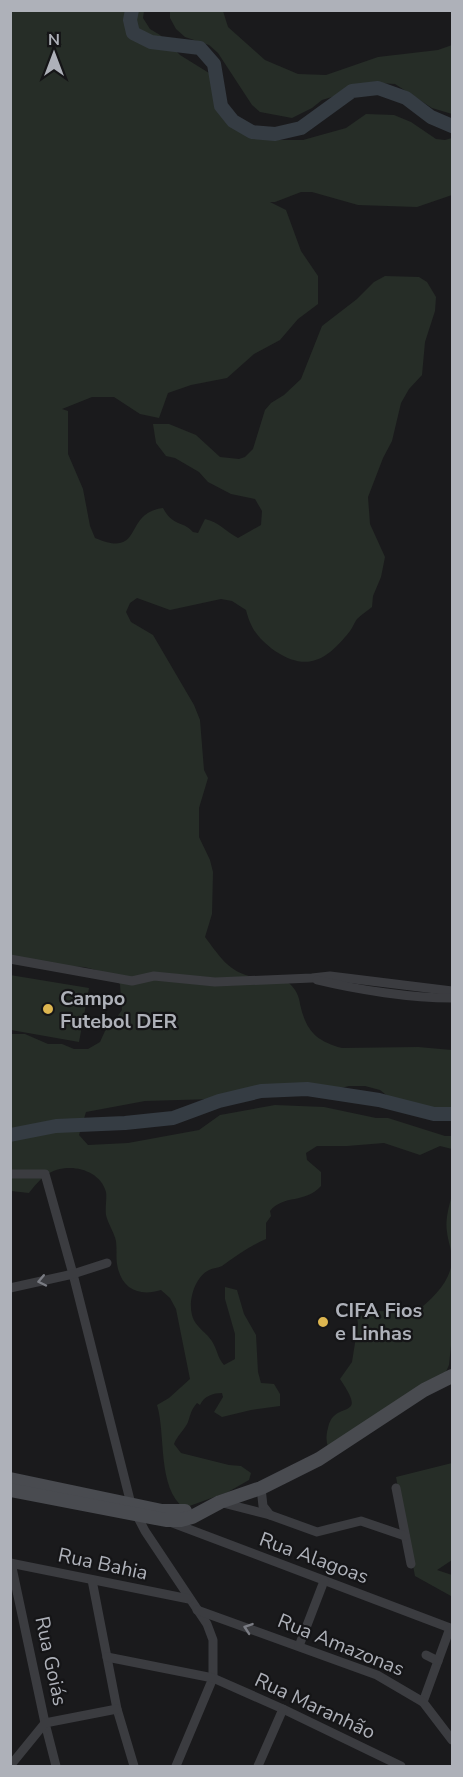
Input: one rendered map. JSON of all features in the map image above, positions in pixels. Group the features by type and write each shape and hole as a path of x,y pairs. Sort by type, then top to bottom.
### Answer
{"street":[{"path":"10,959 132,981 154,976 215,982 330,976 453,991"},
{"path":"312,978 338,985 435,998 453,998"},
{"path":"10,1174 45,1174 74,1274 133,1509 207,1624 213,1640 213,1678 176,1767"},
{"path":"10,1288 74,1274 107,1263"},
{"path":"10,1490 166,1515 203,1510 261,1488 319,1459 424,1390 453,1376"},
{"path":"10,1479 133,1509"},
{"path":"261,1488 263,1506 270,1515"},
{"path":"396,1488 411,1564"},
{"path":"220,1502 270,1515 317,1532 361,1521 405,1536"},
{"name":"Rua Alagoas","path":"166,1515 324,1581 450,1628 438,1661"},
{"name":"Rua Bahia","path":"11,1563 189,1599"},
{"name":"Rua Goiás","path":"11,1563 56,1767"},
{"path":"92,1580 117,1709 134,1767"},
{"path":"299,1646 324,1581"},
{"name":"Rua Amazonas","path":"197,1610 377,1675 423,1702 453,1740"},
{"path":"423,1702 438,1661 426,1655"},
{"name":"Rua Maranhão","path":"106,1657 213,1678 283,1709 401,1767"},
{"path":"10,1766 45,1723 117,1709"},
{"path":"258,1767 283,1709"}],"shaded area":[{"path":"11,11 144,11 143,18 150,29 160,35 180,55 209,73 236,123 268,140 303,140 346,128 366,114 394,115 411,122 436,139 452,138 452,195 417,207 358,205 312,192 301,192 270,202 286,210 301,251 318,276 318,304 298,319 280,340 254,354 227,378 191,385 168,393 159,418 140,414 114,397 92,397 62,409 68,411 68,454 83,489 90,526 95,538 111,543 121,543 128,539 142,518 150,512 163,508 170,518 193,532 198,533 205,519 218,524 238,538 261,525 262,511 255,499 231,494 208,482 199,472 175,458 166,456 156,443 153,424 169,424 196,435 220,457 239,459 245,457 253,449 265,410 301,379 322,326 357,299 374,282 385,276 419,277 427,282 436,297 435,311 425,342 422,375 409,389 401,403 392,441 368,497 370,524 385,557 381,577 373,596 372,607 357,619 342,641 317,660 298,661 287,658 264,642 253,629 246,610 232,601 221,599 170,610 137,598 130,603 126,612 131,622 153,635 194,705 200,720 204,770 208,778 199,808 199,837 213,872 212,914 205,937 224,961 235,970 249,976 276,978 290,984 296,991 309,1028 325,1042 342,1048 418,1047 452,1050 452,1112 436,1109 431,1111 430,1117 421,1117 408,1112 380,1090 365,1086 349,1086 329,1091 249,1092 213,1099 145,1101 86,1112 79,1135 88,1145 128,1143 199,1130 220,1115 275,1105 324,1107 376,1118 388,1118 445,1136 452,1136 452,1149 440,1146 420,1155 384,1143 317,1146 306,1153 307,1160 321,1172 321,1186 315,1192 276,1206 270,1211 271,1216 266,1223 266,1239 222,1266 204,1273 196,1283 191,1303 192,1315 212,1341 224,1365 235,1359 235,1334 225,1299 225,1287 237,1290 244,1314 256,1335 258,1372 261,1383 274,1384 280,1394 280,1406 222,1417 214,1412 223,1397 222,1393 209,1396 200,1405 197,1403 187,1425 174,1444 181,1453 241,1466 251,1473 249,1480 228,1492 184,1508 175,1499 166,1474 157,1405 169,1398 190,1379 176,1309 170,1298 161,1290 145,1292 132,1289 122,1280 117,1264 116,1241 106,1215 106,1192 97,1177 76,1168 63,1168 46,1175 29,1193 11,1191 11,1034 25,1034 48,1044 88,1049 100,1042 105,1031 122,1010 120,984 99,971 84,967 11,964"},
{"path":"170,11 223,11 228,27 265,60 298,74 326,75 378,57 438,50 452,45 452,114 432,108 395,84 378,83 322,100 292,118 260,112 252,105 218,53 209,45 185,37 176,29 170,18"},
{"name":"Campo Futebol DER","path":"10,975 89,988 79,1042 11,1030"},
{"path":"452,1195 452,1260 447,1223"},
{"path":"452,1260 452,1336 449,1365 442,1381 328,1447 327,1433 331,1419 351,1406 352,1401 340,1379 352,1362 357,1317 379,1311 416,1312 434,1296 444,1283"},
{"path":"452,1463 452,1560 437,1570 452,1575 451,1596 415,1576 396,1477"}],"waterway":[{"path":"132,10 130,20 133,33 151,42 200,48 214,64 221,106 233,121 252,132 275,134 301,128 352,91 378,88 406,98 431,117 452,126"},
{"path":"10,1135 56,1126 173,1118 219,1101 261,1091 307,1089 379,1100 434,1114 452,1114"}],"place":[{"name":"Campo Futebol DER","path":"48,1009"},
{"name":"CIFA Fios e Linhas","path":"323,1322"}]}
